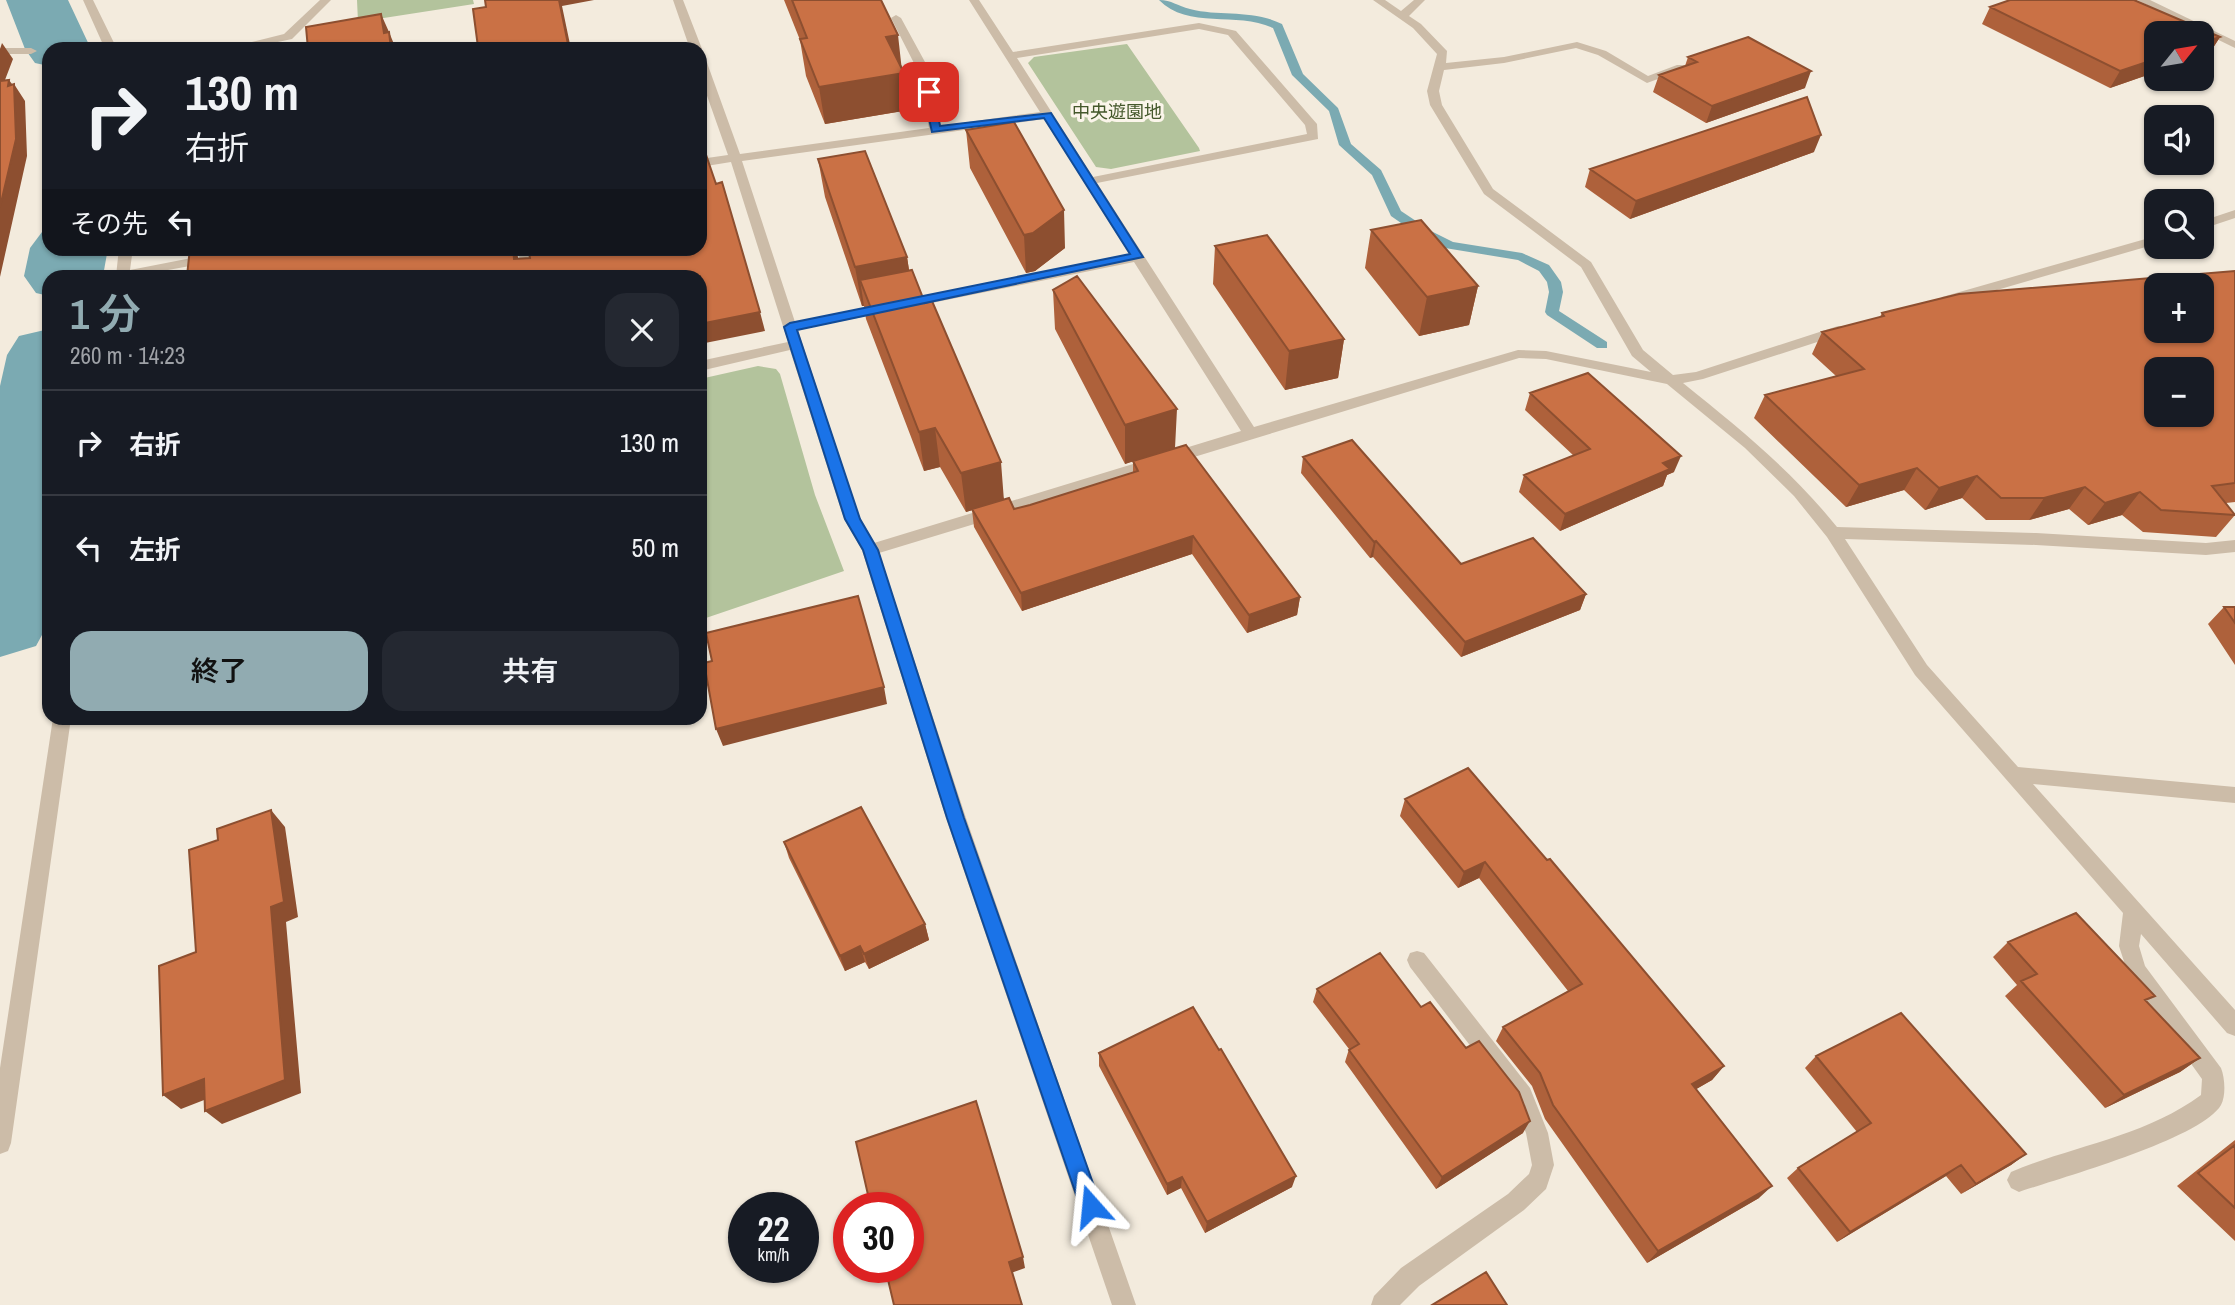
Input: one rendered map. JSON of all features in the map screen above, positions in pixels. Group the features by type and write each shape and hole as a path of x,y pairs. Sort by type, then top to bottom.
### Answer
{"street":[{"path":"88,0 109,42"},
{"path":"263,42 288,37 326,0"},
{"path":"678,0 693,42"},
{"path":"974,0 1250,433"},
{"path":"1378,0 1402,16 1443,53 1433,92 1436,105 1474,173 1504,206 1586,265 1637,353 1760,454 1800,492 1833,533 1921,670 2235,1026"},
{"path":"1402,16 1420,0"},
{"path":"2142,0 2235,45"},
{"path":"896,18 925,72 935,130"},
{"path":"1009,56 1199,26 1232,33 1311,124 1314,136 1089,181"},
{"path":"88,39 107,35"},
{"path":"1439,67 1504,60 1577,45 1602,52 1647,80 1695,62"},
{"path":"0,51 31,51"},
{"path":"707,79 735,157 852,519 870,550 956,818 1124,1305"},
{"path":"707,162 1047,115"},
{"path":"2214,221 2235,214"},
{"path":"1931,304 2144,243"},
{"path":"152,270 222,256"},
{"path":"790,327 1137,257"},
{"path":"870,550 1518,354 1546,355 1668,380 1698,376 1853,326"},
{"path":"707,364 796,344"},
{"path":"1833,533 2036,539 2206,549 2235,546"},
{"path":"0,1143 61,725"},
{"path":"2011,774 2235,795"},
{"path":"2019,1180 2155,1133 2197,1114 2212,1100 2213,1076 2136,970 2129,946 2133,912"},
{"path":"1383,1305 1410,1277 1516,1202 1538,1181 1543,1165 1537,1133 1522,1096 1417,960"}],"green space":[{"path":"357,0 473,0 474,4 358,22"},
{"name":"中央遊園地","path":"1127,44 1200,151 1111,169 1096,167 1028,63 1034,57"},
{"path":"758,366 776,369 780,374 815,495 844,571 707,618 707,377"}],"building":[{"path":"485,0 559,0 568,42 477,42 473,9 486,7"},
{"path":"792,0 881,0 898,35 886,37 904,73 819,87 800,39 807,38"},
{"path":"2010,0 2134,0 2183,21 2144,21 2144,63 2120,71 1990,7"},
{"path":"381,14 384,33 389,32 390,42 307,42 306,27"},
{"path":"1748,37 1811,71 1712,106 1659,75 1697,62 1688,57"},
{"path":"9,80 8,86 14,84 16,139 0,207 0,81"},
{"path":"1807,97 1821,135 1636,201 1590,169"},
{"path":"1014,122 1064,210 1033,233 1024,235 966,130"},
{"path":"865,151 907,257 855,267 818,159"},
{"path":"707,158 716,184 722,182 760,312 707,323 707,270 188,270 189,256 707,256"},
{"path":"1421,220 1478,286 1427,297 1371,230"},
{"path":"1267,235 1344,339 1289,351 1215,246"},
{"path":"912,270 925,303 932,301 1001,462 961,473 935,428 919,432 860,280"},
{"path":"2235,271 2235,483 2212,486 2235,515 2161,510 2140,492 2105,503 2085,487 2044,498 2001,498 1977,476 1939,488 1917,468 1859,485 1765,395 1864,369 1822,332 1884,316 1882,313 1959,294 2144,279 2144,343 2214,343 2214,273 2211,273"},
{"path":"1077,276 1177,409 1125,425 1053,290"},
{"path":"1588,373 1681,456 1663,463 1670,469 1565,514 1524,475 1590,449 1530,393"},
{"path":"1352,440 1461,564 1533,538 1586,594 1465,642 1376,541 1374,542 1303,457"},
{"path":"1186,445 1300,597 1249,615 1193,536 1021,593 972,509 1009,498 1014,509 1030,505 1138,471 1133,461"},
{"path":"858,596 884,687 716,729 707,680 707,662 712,661 707,633"},
{"path":"2224,607 2235,607 2235,623"},
{"path":"1468,768 1547,860 1550,859 1724,1066 1692,1084 1772,1186 1658,1251 1553,1105 1540,1073 1503,1027 1582,984 1485,862 1464,872 1405,799"},
{"path":"861,807 925,924 864,954 860,946 840,956 784,842"},
{"path":"271,810 284,902 271,907 285,1080 205,1111 204,1079 163,1095 159,966 196,952 189,850 218,840 217,829"},
{"path":"2076,913 2155,996 2145,1000 2200,1058 2124,1095 2021,981 2037,974 2008,942"},
{"path":"1380,953 1421,1007 1430,1002 1466,1048 1479,1041 1519,1092 1530,1121 1442,1177 1349,1050 1359,1044 1317,989"},
{"path":"1193,1007 1296,1176 1207,1222 1182,1177 1167,1184 1099,1053"},
{"path":"1901,1013 2026,1154 1976,1184 1961,1165 1850,1232 1798,1168 1871,1123 1816,1056"},
{"path":"976,1101 1023,1257 1009,1262 1022,1305 894,1305 889,1283 924,1283 924,1192 867,1192 856,1142"},
{"path":"2235,1145 2235,1208 2198,1173"},
{"path":"1486,1272 1507,1305 1432,1305"}],"waterway":[{"path":"37,0 55,42"},
{"path":"1164,0 1175,8 1189,12 1251,17 1278,26 1298,75 1334,110 1345,145 1377,173 1396,213 1426,234 1450,245 1522,257 1544,268 1554,282 1556,292 1552,312 1602,345"},
{"path":"65,270 68,256"},
{"path":"0,619 42,393"}],"route":[{"path":"929,92 935,130 1047,115 1137,257 790,327 852,519 870,550 956,818 1091,1206"}]}
